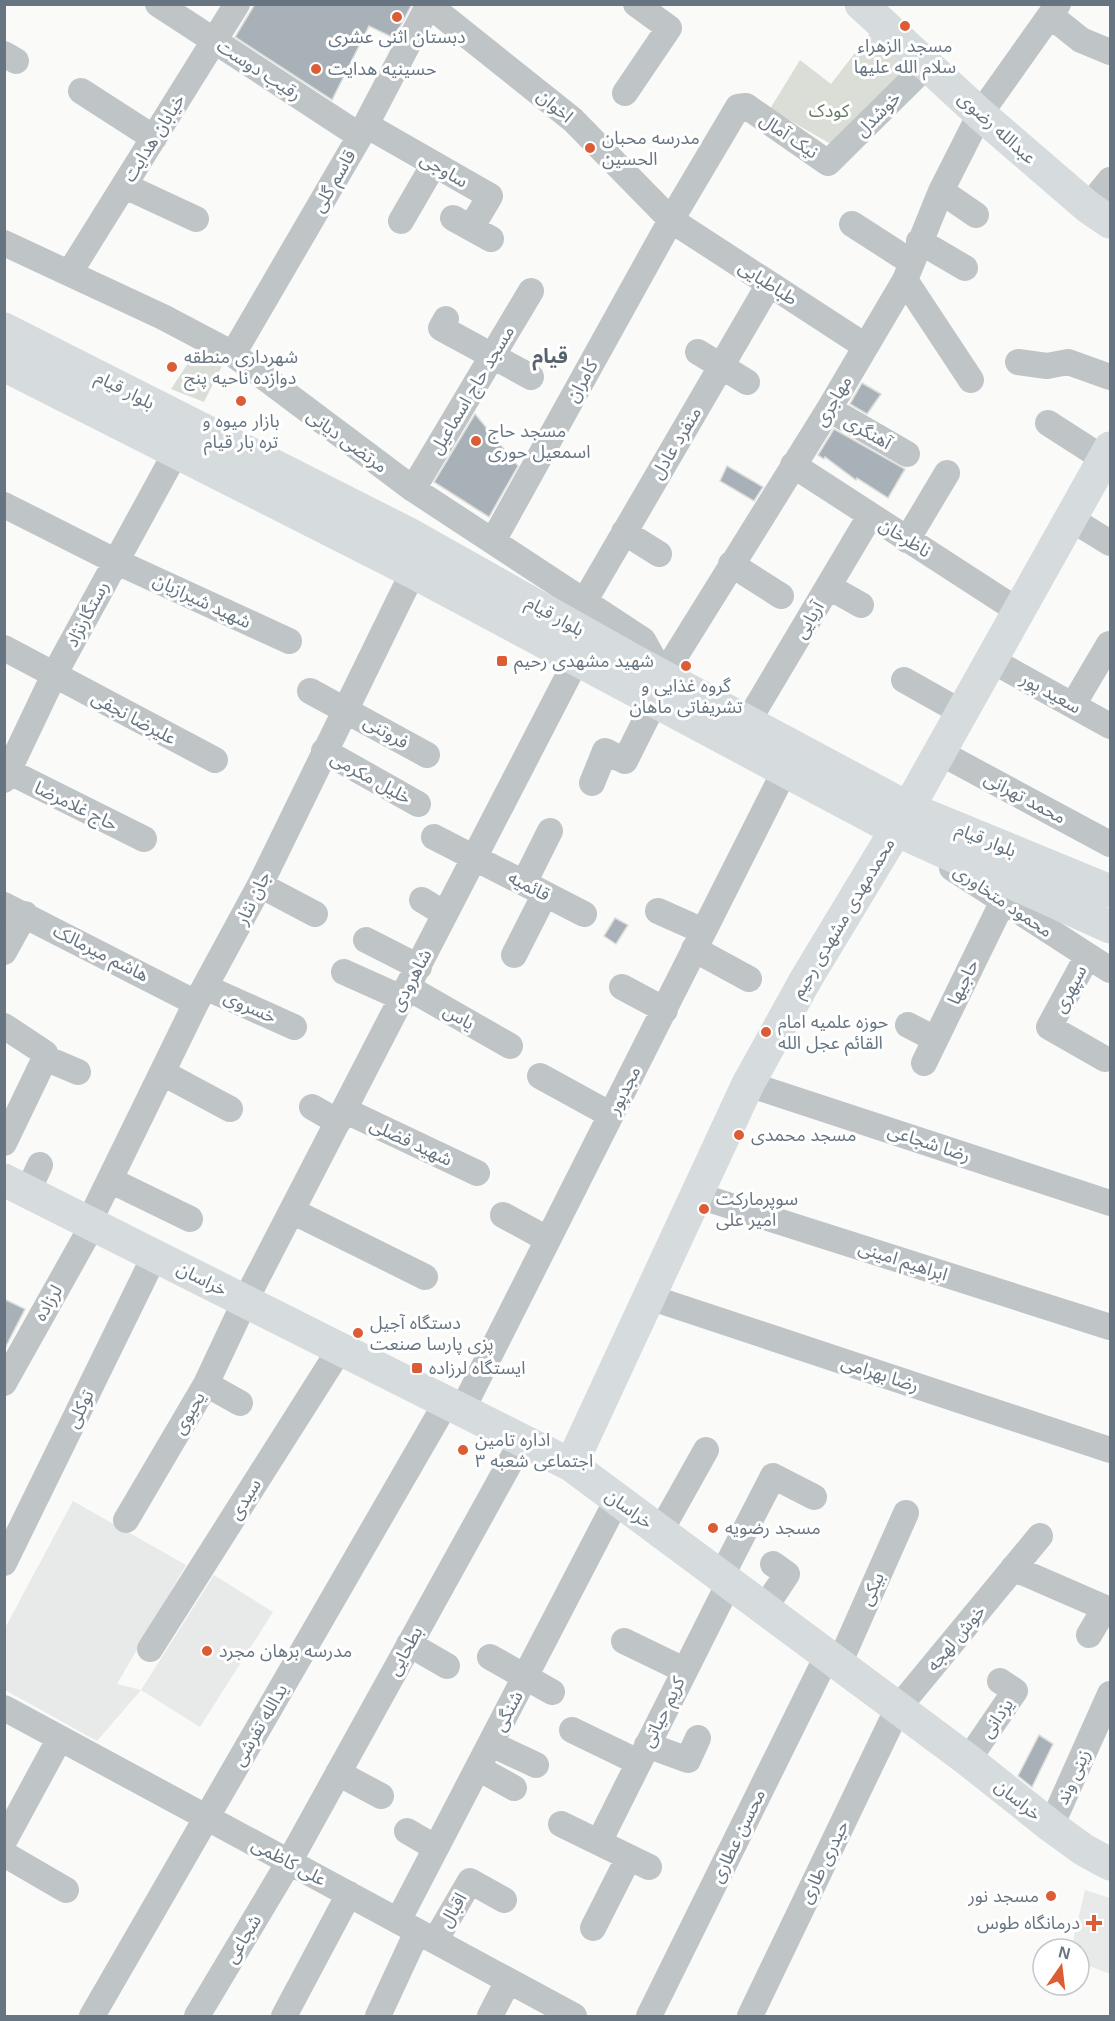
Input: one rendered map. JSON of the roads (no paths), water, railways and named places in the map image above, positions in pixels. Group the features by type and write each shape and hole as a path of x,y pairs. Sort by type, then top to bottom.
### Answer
{"main road":[{"name":"عبدالله رضوی","path":"877,10 927,65 980,114 1099,214"},
{"name":"بلوار قیام","path":"4,329 407,533 659,688 785,770 902,818 1110,891"},
{"name":"بلوار قیام","path":"4,365 413,572 577,659 747,723 902,818 1110,927"},
{"name":"محمدمهدی مشهدی رحیم","path":"571,1466 748,1084 806,978 902,818 1107,453"},
{"name":"خراسان","path":"24,1178 91,1223 571,1466 968,1760 1051,1826 1110,1864"}],"street":[{"name":"رقیب دوست","path":"158,4 214,41 363,130"},
{"name":"خیابان‌ هدایت","path":"70,272 237,4"},
{"path":"625,93 669,28 636,4"},
{"name":"قاسم گلی","path":"233,354 363,130 429,5"},
{"name":"اخوان","path":"429,5 573,120 671,220"},
{"path":"1055,10 1081,40 1110,52"},
{"name":"مهاجری","path":"592,783 605,751 633,766 659,688 731,564 830,409 912,261 941,191 980,114 1055,10"},
{"name":"خوشدل","path":"828,163 927,65"},
{"path":"81,91 154,138"},
{"name":"نیک آمال","path":"671,220 738,107 746,106 828,163"},
{"name":"ساوجی","path":"363,130 434,164 489,196 472,228"},
{"path":"401,221 434,164"},
{"path":"1099,214 1110,180"},
{"path":"125,186 196,219"},
{"path":"941,191 976,216"},
{"name":"طباطبایی","path":"671,220 865,346"},
{"name":"کامران","path":"493,541 671,220"},
{"path":"852,224 912,261 965,268"},
{"name":"مرتضی دیانی","path":"4,243 70,272 233,354 413,489 643,639 659,688"},
{"path":"912,261 971,380"},
{"name":"منفرد عادل","path":"584,602 769,284"},
{"name":"مسجد حاج اسماعیل","path":"413,489 531,291"},
{"path":"446,319 441,328 531,376"},
{"path":"4,351 303,498 902,818 1110,910"},
{"path":"698,352 747,382"},
{"path":"1018,362 1047,366 1068,362 1110,376"},
{"name":"آهنگری","path":"830,409 907,454"},
{"path":"1048,423 1107,453"},
{"name":"رستگارنژاد","path":"6,774 54,675 176,452"},
{"name":"ناظرخان","path":"793,465 1017,610"},
{"path":"907,540 946,473"},
{"name":"شهید شیرازیان","path":"4,505 115,561 289,640"},
{"name":"آریایی","path":"747,723 870,516"},
{"path":"1071,519 1110,543"},
{"path":"624,532 659,554"},
{"path":"731,564 781,596"},
{"name":"جان نثار","path":"91,1223 200,995 260,885 413,572"},
{"path":"829,587 861,605"},
{"path":"1072,705 1109,644"},
{"name":"علیرضا نجفی","path":"4,648 215,760"},
{"name":"شاهرودی","path":"245,1301 577,659"},
{"name":"سعید پور","path":"991,660 1110,726"},
{"path":"904,680 961,712"},
{"name":"فروتنی","path":"310,691 345,708 427,755"},
{"name":"خلیل مکرمی","path":"324,751 418,804"},
{"name":"محمد تهرانی","path":"939,752 1110,844"},
{"name":"مجدپور","path":"454,1406 547,1239 785,770"},
{"name":"حاج غلامرضا","path":"6,774 144,839"},
{"name":"محمود متخاوری","path":"902,818 1003,902 1110,970"},
{"path":"514,955 550,831"},
{"name":"قائمیه","path":"434,837 584,914"},
{"path":"260,885 315,914"},
{"path":"422,900 445,914"},
{"name":"حاجیها","path":"924,1063 1003,902"},
{"path":"4,952 15,910"},
{"name":"هاشم میرمالک","path":"15,910 200,995"},
{"path":"658,912 749,979"},
{"path":"366,940 409,984"},
{"name":"سپهری","path":"1087,957 1049,1027 1104,1059"},
{"path":"344,972 409,984"},
{"name":"یاس","path":"409,984 510,1046"},
{"path":"622,987 665,1010"},
{"name":"خسروی","path":"200,995 294,1027"},
{"path":"908,1025 935,1039"},
{"path":"4,1026 43,1049 45,1058 4,1143"},
{"path":"45,1058 78,1071"},
{"path":"163,1073 230,1109"},
{"path":"540,1076 611,1115"},
{"name":"رضا شجاعی","path":"748,1084 1110,1203"},
{"name":"شهید فضلی","path":"312,1107 341,1116 477,1173"},
{"path":"110,1180 190,1219"},
{"name":"ابراهیم امینی","path":"696,1195 1110,1327"},
{"path":"292,1211 425,1277"},
{"path":"503,1215 547,1239"},
{"name":"لرزاده","path":"4,1383 12,1350 91,1223"},
{"name":"توکلی","path":"4,1563 155,1255"},
{"name":"رضا بهرامی","path":"649,1297 1110,1450"},
{"name":"یحیوی","path":"126,1520 206,1384 245,1301"},
{"name":"سیدی","path":"150,1649 340,1349"},
{"path":"206,1384 240,1403"},
{"name":"یدالله تفرشی","path":"92,2016 206,1818 454,1406"},
{"name":"بطحایی","path":"289,1862 522,1441"},
{"path":"660,1532 706,1450"},
{"name":"کریم حیاتی","path":"599,1842 684,1670 773,1476 814,1497"},
{"name":"شنگی","path":"417,1931 436,1848 617,1500"},
{"name":"بیکی","path":"833,1660 906,1513"},
{"name":"خوش لهجه","path":"898,1708 1040,1536"},
{"path":"1013,1568 1105,1608 1089,1635"},
{"path":"764,1609 786,1573"},
{"path":"624,1641 684,1670"},
{"path":"409,1644 447,1666"},
{"path":"490,1657 552,1692"},
{"name":"محسن عطاری","path":"649,2016 833,1660"},
{"name":"یزدانی","path":"968,1760 1015,1691 1000,1681"},
{"name":"زینی وند","path":"1051,1826 1110,1694"},
{"name":"علی کاظمی","path":"4,1708 574,2016"},
{"name":"حیدری طاری","path":"750,2016 898,1708"},
{"path":"572,1730 643,1754 688,1760 698,1738"},
{"path":"60,1738 6,1838 66,1890"},
{"path":"491,1744 536,1765"},
{"path":"478,1768 514,1788"},
{"path":"338,1773 381,1796"},
{"path":"561,1824 639,1862 593,1928"},
{"path":"407,1831 436,1848"},
{"name":"شجاعی","path":"197,2016 289,1862"},
{"name":"اقبال","path":"417,1931 470,1881 504,1900"},
{"path":"284,2016 349,1894"},
{"path":"378,2016 417,1931"},
{"path":"490,2016 508,1981"}],"place":[{"name":"دبستان اثنی عشری","path":"397,17"},
{"name":"مسجد الزهراء سلام الله علیها","path":"905,26"},
{"name":"حسینیه هدایت","path":"316,69"},
{"name":"مدرسه محبان الحسین","path":"590,148"},
{"name":"شهرداری منطقه دوازده ناحیه پنج","path":"172,367"},
{"name":"بازار میوه و تره بار قیام","path":"241,401"},
{"name":"مسجد حاج اسمعیل حوری","path":"476,441"},
{"name":"شهید مشهدی رحیم","path":"502,661"},
{"name":"گروه غذایی و تشریفاتی ماهان","path":"686,666"},
{"name":"حوزه علمیه امام القائم عجل الله","path":"766,1032"},
{"name":"مسجد محمدی","path":"739,1135"},
{"name":"سوپرمارکت امیر علی","path":"704,1209"},
{"name":"دستگاه آجیل پزی پارسا صنعت","path":"358,1333"},
{"name":"ایستگاه لرزاده","path":"417,1368"},
{"name":"اداره تامین اجتماعی شعبه ۳","path":"463,1450"},
{"name":"مسجد رضویه","path":"713,1528"},
{"name":"مدرسه برهان مجرد","path":"207,1651"},
{"name":"مسجد نور","path":"1051,1896"},
{"name":"درمانگاه طوس","path":"1094,1923"}],"district":[{"name":"قیام","path":"550,356"}],"park label":[{"name":"کودک","path":"829,111"}]}
